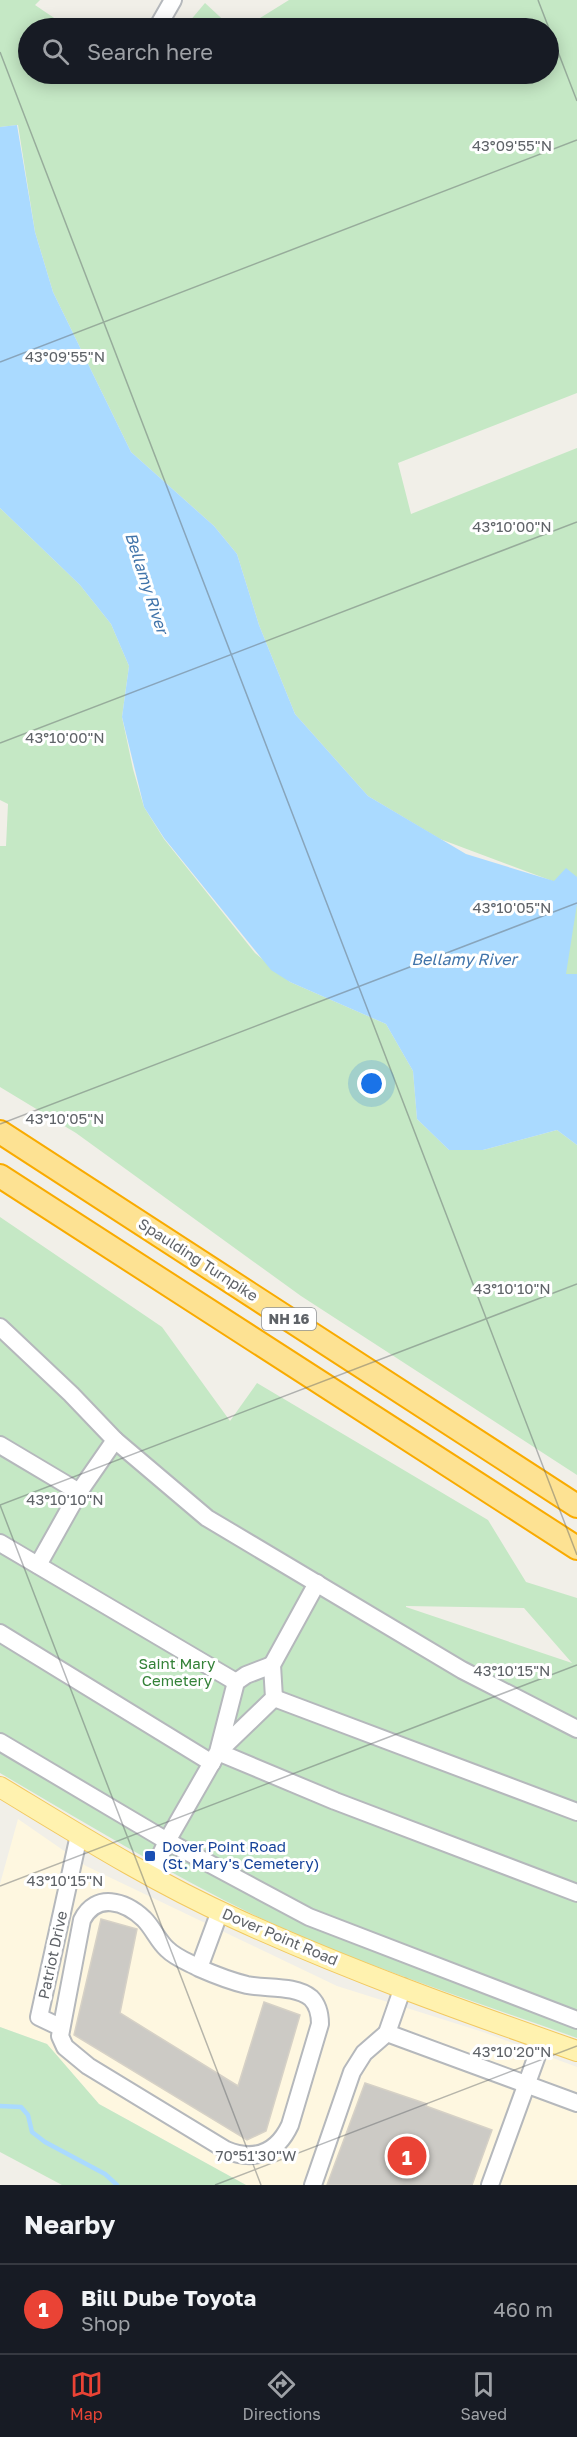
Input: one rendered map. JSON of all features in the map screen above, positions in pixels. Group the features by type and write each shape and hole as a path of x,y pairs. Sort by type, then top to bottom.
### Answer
{"highway":[{"name":"Spaulding Turnpike","path":"0,1132 577,1506"},
{"name":"NH 16","path":"0,1176 577,1548"}],"main road":[{"name":"Dover Point Road","path":"0,1787 151,1876 283,1940 577,2051"}],"lane":[{"path":"163,18 173,0"},
{"path":"0,1328 71,1394 115,1440 207,1518 462,1670 577,1729"},
{"path":"38,1565 79,1492 115,1440"},
{"path":"0,1445 79,1492"},
{"path":"0,1543 236,1682"},
{"path":"151,1876 167,1841 215,1758 274,1698 272,1665 317,1583"},
{"path":"0,1634 215,1758 577,1893"},
{"path":"215,1758 236,1682 246,1675 272,1665"},
{"path":"274,1698 577,1812"},
{"path":"0,1742 167,1841 309,1917 577,2020"},
{"name":"Patriot Drive","path":"60,2027 39,2017 79,1835"},
{"path":"106,1901 132,1911 143,1919 165,1948 199,1968 224,1979 301,1993 311,1998 320,2014 320,2024 290,2125 284,2138 265,2153 246,2156 226,2150 88,2066 65,2047 60,2036 82,1920 87,1910 96,1903 106,1901"},
{"path":"199,1968 220,1911"},
{"path":"313,2185 352,2073 364,2053 387,2033 403,1986"},
{"path":"387,2033 577,2103"},
{"path":"490,2185 543,2039"}],"shaded area":[{"path":"18,1819 86,1866 337,1986 483,2032 577,2067 577,2185 246,2185 99,2104 47,2044 0,2027 0,1884"}],"green space":[{"path":"0,0 40,0 35,5 54,18 18,18 18,84 559,84 559,18 260,18 289,0 577,0 577,393 398,463 411,514 577,448 577,980 566,974 555,882 440,839 368,796 295,714 259,625 237,554 214,526 131,452 53,292 35,232 18,125 0,127"},
{"path":"205,3 221,18 192,18"},
{"path":"0,508 80,585 111,624 129,666 122,717 144,807 164,839 255,953 290,982 386,1024 413,1071 417,1119 449,1150 483,1150 557,1130 577,1145 577,1475 301,1296 76,1133 0,1087 0,846 6,846 8,804 0,800"},
{"name":"Saint Mary Cemetery","path":"0,1217 162,1327 230,1421 257,1383 488,1520 526,1582 577,1598 577,2038 336,1951 258,1917 160,1866 0,1773","holes":["406,1606 524,1608 572,1663"]},
{"path":"0,2027 47,2044 99,2104 246,2185 62,2185 0,2152"}],"water":[{"name":"Bellamy River","path":"17,125 35,232 53,292 131,452 214,526 237,554 259,625 295,714 368,796 466,854 554,881 566,868 577,877 577,904 566,974 577,974 577,1145 557,1130 483,1150 449,1150 417,1119 413,1071 386,1024 290,982 271,970 164,838 144,807 122,717 129,666 111,624 80,585 0,508 0,127"}],"building":[{"path":"101,1919 137,1929 120,2013 238,2086 264,2002 300,2015 266,2131 247,2140 74,2035"},
{"path":"365,2083 427,2104 426,2106 492,2130 472,2185 327,2185"}],"waterway":[{"path":"0,2106 21,2107 28,2115 32,2132 45,2142 105,2174 117,2185"}],"place":[{"name":"Dover Point Road (St. Mary's Cemetery)","path":"150,1856"},
{"name":"Bill Dube Toyota","path":"407,2156"}]}
